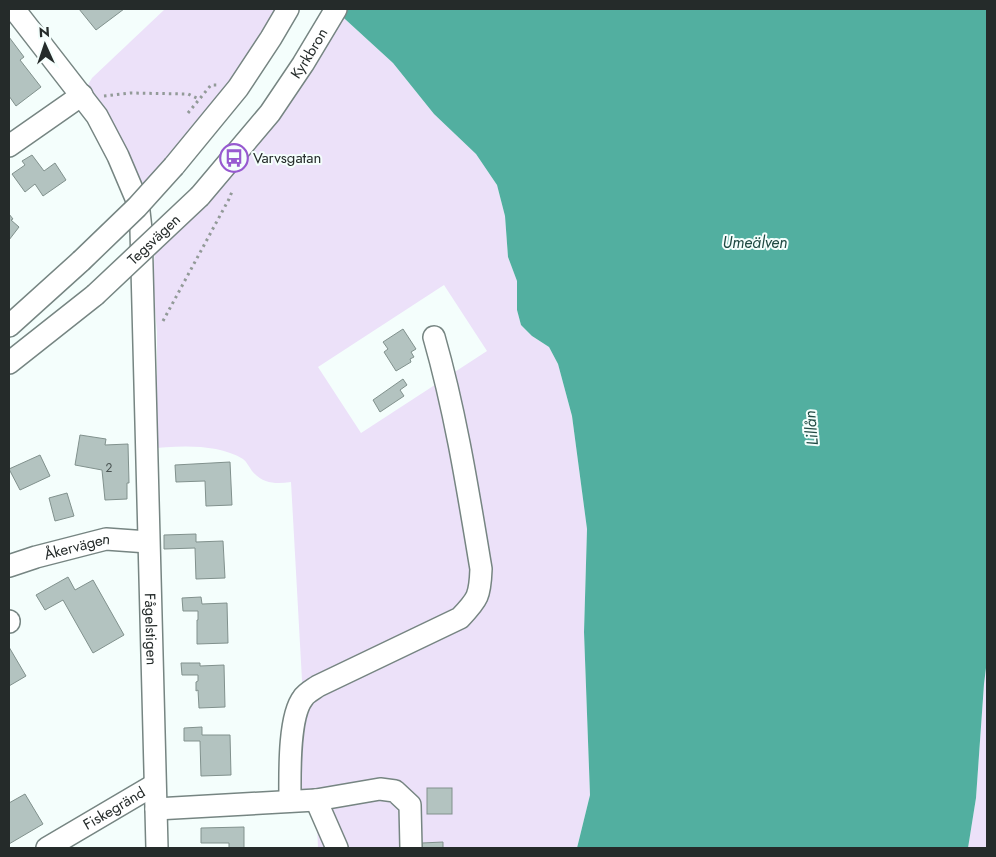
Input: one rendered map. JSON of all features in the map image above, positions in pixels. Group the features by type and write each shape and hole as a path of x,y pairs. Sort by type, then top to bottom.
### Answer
{"street":[{"path":"9,146 82,95 14,9"},
{"path":"9,326 137,207 174,166 238,88 288,9"},
{"name":"Kyrkbron","path":"280,98 336,9"},
{"name":"Fågelstigen","path":"82,95 97,116 118,156 138,203 141,229 144,408 147,449 157,848"},
{"name":"Tegsvägen","path":"9,363 95,295 200,196 270,114 280,98"},
{"path":"290,801 291,735 296,714 303,698 318,686 460,618 473,604 480,591 481,569 457,430 447,382 434,338"},
{"name":"Åkervägen","path":"9,566 106,539 148,542"},
{"name":"Fiskegränd","path":"47,848 154,785"},
{"path":"156,809 316,800 380,789 395,791 410,805 411,848"},
{"path":"316,800 337,848"}],"path":[{"path":"104,96 130,93 188,94 199,99"},
{"path":"162,324 231,192"}],"shaded area":[{"path":"165,9 287,9 137,207 82,95 92,78"},
{"path":"335,10 393,63 434,114 476,154 497,185 505,216 508,257 517,281 517,310 521,325 532,336 549,347 558,364 572,416 587,529 584,632 590,795 577,848 318,848 316,800 290,801 303,698 291,482 275,483 265,481 252,471 243,459 221,450 196,447 147,449 145,408 157,374 157,332 152,276 157,239 200,196","holes":["444,285 487,351 361,433 318,367","427,788 452,788 452,813 427,814"]},
{"path":"987,660 987,848 968,848 976,798"}],"water":[{"name":"Umeälven","path":"334,9 987,9 987,660 976,798 968,848 577,848 590,795 584,632 587,529 572,416 558,364 549,347 532,336 521,325 517,310 517,281 508,257 505,216 497,185 476,154 434,114 393,63"}],"building":[{"path":"79,9 124,9 96,30"},
{"path":"9,37 24,57 20,60 41,87 16,106 9,96"},
{"path":"32,155 44,171 55,163 66,180 43,196 35,184 25,192 12,174 25,165 22,161"},
{"path":"9,214 13,219 11,220 19,227 9,240"},
{"path":"403,329 416,349 411,352 414,357 410,359 411,362 396,371 384,352 388,349 383,342"},
{"path":"403,379 407,385 400,390 404,396 380,412 373,400"},
{"path":"80,435 106,439 105,445 128,444 129,483 127,483 127,499 105,500 102,470 75,465"},
{"path":"40,455 50,476 20,490 9,469"},
{"path":"230,462 232,505 206,506 205,481 176,482 175,465"},
{"path":"67,493 74,516 55,521 49,498"},
{"path":"196,534 196,542 223,541 225,578 196,579 195,548 164,549 164,535"},
{"path":"68,577 75,590 93,580 124,635 93,653 63,600 45,610 36,595"},
{"path":"201,597 202,604 227,603 228,643 197,644 198,611 183,611 182,598"},
{"path":"9,647 26,676 9,686"},
{"path":"181,663 200,663 200,666 224,665 225,707 199,708 198,690 196,691 198,675 182,675"},
{"path":"202,727 202,735 230,735 231,775 201,776 200,741 184,741 184,728"},
{"path":"427,788 452,788 452,814 427,814"},
{"path":"25,794 43,824 9,844 9,803"},
{"path":"244,827 244,848 229,848 229,843 201,843 201,828"},
{"path":"443,842 443,848 422,848 422,843"}],"place":[{"name":"Varvsgatan","path":"234,158"}],"water label":[{"name":"Lillån","path":"811,428"}]}
